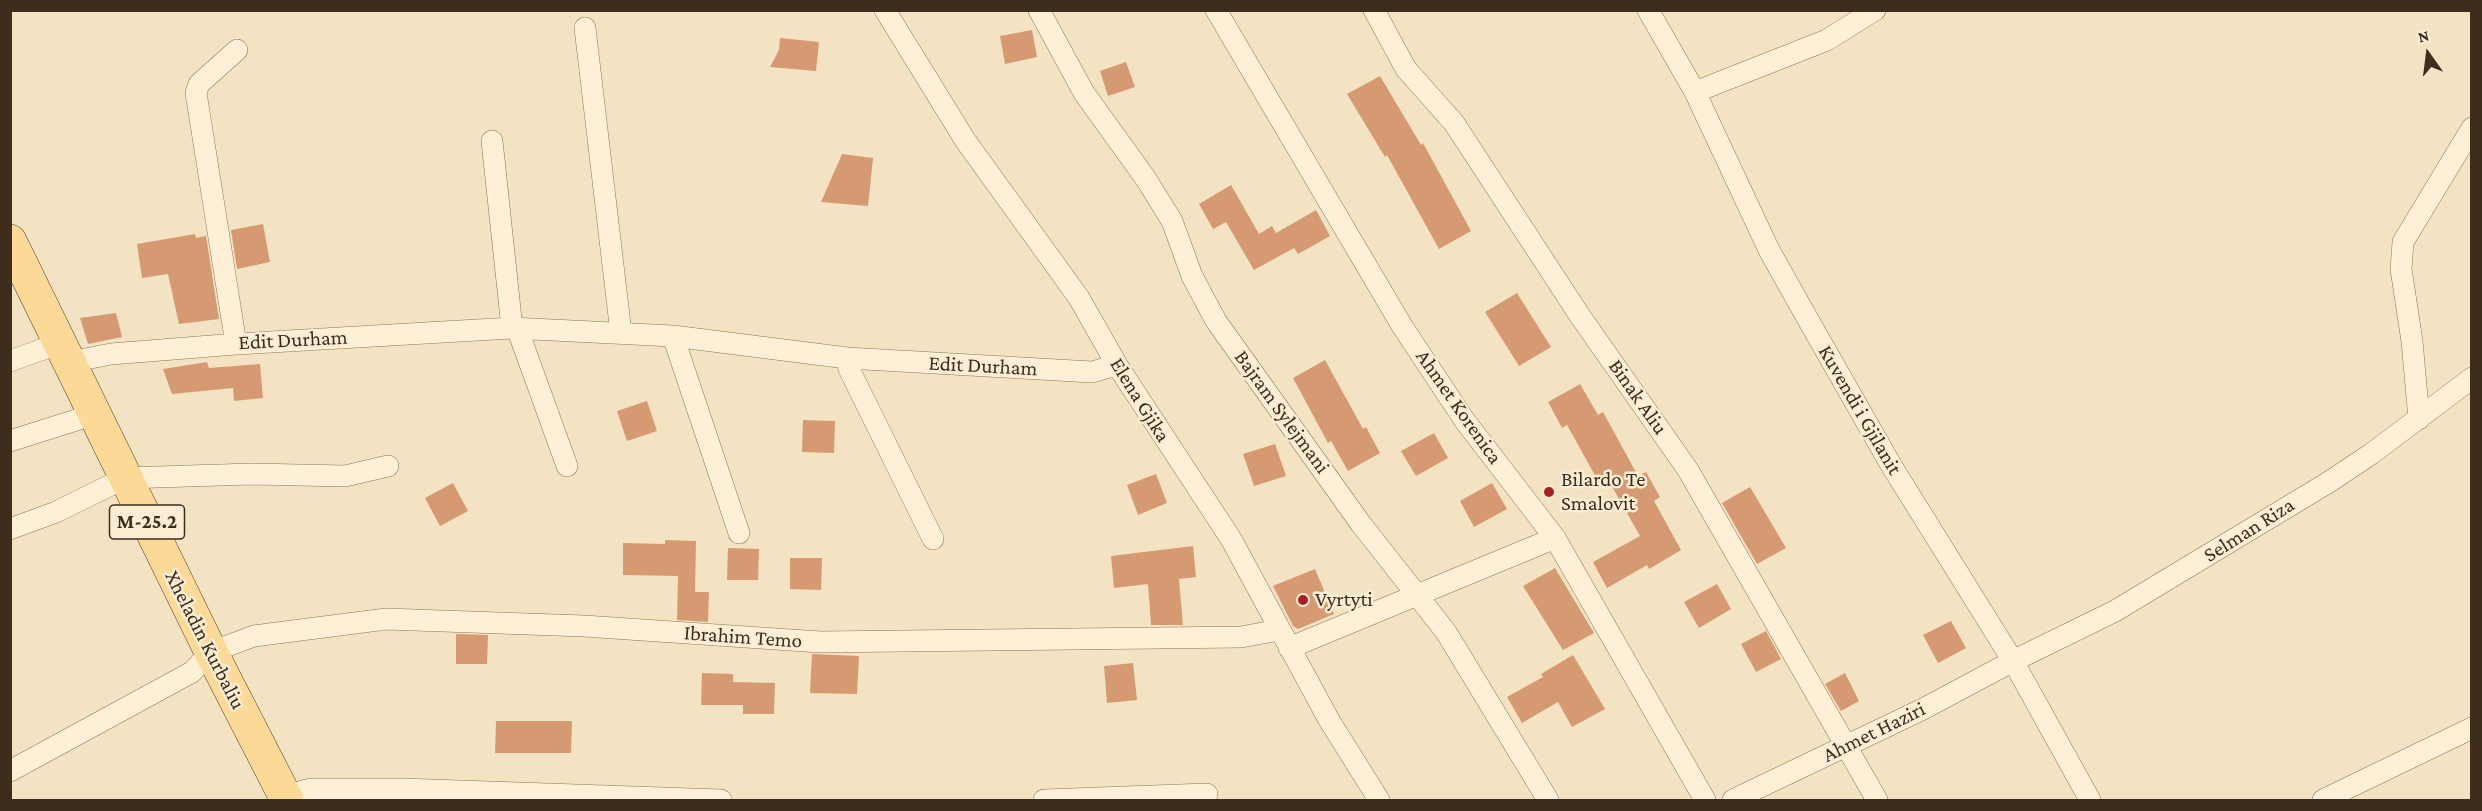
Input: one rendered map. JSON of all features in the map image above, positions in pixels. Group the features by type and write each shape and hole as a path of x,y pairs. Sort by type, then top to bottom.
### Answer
{"main road":[{"name":"Xheladin Kurbaliu","path":"10,242 285,798"}],"street":[{"name":"Elena Gjika","path":"885,10 965,140 1079,298 1117,365 1231,539 1264,596 1289,648 1379,801"},
{"name":"Bajram Sylejmani","path":"1039,10 1084,93 1146,179 1172,221 1192,276 1216,321 1361,524 1446,632 1548,801"},
{"name":"Ahmet Korenica","path":"1216,10 1402,326 1465,421 1556,538 1705,801"},
{"name":"Binak Aliu","path":"1374,10 1406,69 1454,123 1580,316 1688,470 1877,801"},
{"name":"Kuvendi i Gjilanit","path":"1648,10 1695,92 1769,250 1891,465 2013,661 2090,801"},
{"path":"1695,92 1827,40 1875,10"},
{"path":"585,28 621,333"},
{"path":"236,344 196,93 199,84 237,51"},
{"path":"2419,419 2401,269 2403,242 2472,128"},
{"path":"492,141 514,328 567,466"},
{"name":"Edit Durham","path":"10,361 65,352 111,354 236,344 514,328 672,336 847,358 1092,372 1117,365"},
{"path":"672,336 739,533"},
{"path":"847,358 849,369 933,538"},
{"name":"Selman Riza","path":"2013,661 2115,611 2329,482 2419,419 2472,378"},
{"path":"10,441 95,414"},
{"path":"10,529 56,512 125,478 252,474 345,476 388,466"},
{"path":"1289,648 1556,538"},
{"name":"Ibrahim Temo","path":"211,652 254,636 386,619 584,626 820,642 1241,637 1279,630"},
{"path":"10,771 192,672 211,652"},
{"name":"Ahmet Haziri","path":"1733,801 1923,709 2013,661"},
{"path":"2323,801 2472,728"},
{"path":"285,798 311,789 402,789 721,801"},
{"path":"1044,801 1207,794"}],"building":[{"path":"1032,30 1037,57 1005,64 1000,36"},
{"path":"780,38 819,42 816,71 770,67 779,50"},
{"path":"1126,62 1135,87 1108,96 1100,71"},
{"path":"1380,76 1421,145 1423,143 1471,231 1439,249 1387,155 1385,157 1347,94"},
{"path":"842,154 873,158 868,206 821,202"},
{"path":"1231,185 1259,234 1272,226 1276,233 1316,210 1330,236 1298,254 1294,248 1254,270 1226,222 1213,229 1199,204"},
{"path":"263,224 270,262 237,269 231,230"},
{"path":"195,234 196,238 206,236 219,319 179,324 168,274 142,278 137,244"},
{"path":"1517,293 1551,347 1519,366 1485,312"},
{"path":"116,313 122,337 88,344 80,318"},
{"path":"1325,360 1363,429 1366,427 1380,453 1348,471 1331,441 1328,443 1293,378"},
{"path":"207,362 209,368 260,364 263,398 234,401 233,388 172,394 163,369"},
{"path":"1580,384 1598,415 1603,412 1638,476 1646,472 1660,497 1654,501 1681,550 1649,569 1647,565 1607,588 1593,562 1640,536 1610,483 1602,488 1567,425 1562,428 1548,402"},
{"path":"647,401 657,431 627,441 617,411"},
{"path":"803,420 835,421 834,453 802,452"},
{"path":"1434,433 1448,458 1416,476 1401,451"},
{"path":"1275,444 1286,476 1254,486 1243,454"},
{"path":"1156,474 1167,503 1138,515 1127,485"},
{"path":"453,483 468,511 440,526 425,498"},
{"path":"1492,483 1507,509 1474,527 1460,501"},
{"path":"1750,487 1786,548 1757,564 1722,503"},
{"path":"665,540 696,541 695,592 709,592 708,622 677,620 678,576 623,575 623,543 665,544"},
{"path":"1193,546 1196,577 1179,579 1183,625 1151,625 1148,584 1114,588 1111,556"},
{"path":"728,548 759,549 758,580 727,580"},
{"path":"790,558 822,558 821,590 790,589"},
{"path":"1555,568 1594,633 1563,650 1523,586"},
{"name":"Vyrtyti","path":"1315,569 1334,614 1298,629 1293,626 1273,586"},
{"path":"1717,584 1731,609 1699,628 1684,602"},
{"path":"1951,621 1966,648 1938,663 1923,635"},
{"path":"1766,631 1781,659 1756,672 1741,644"},
{"path":"456,634 488,635 487,664 456,664"},
{"path":"812,654 859,656 857,694 810,693"},
{"path":"1573,655 1605,709 1572,727 1558,702 1522,723 1507,697 1543,677 1541,674"},
{"path":"1133,663 1137,700 1107,703 1104,666"},
{"path":"702,673 733,674 733,682 775,683 774,714 743,714 743,705 701,705"},
{"path":"1845,673 1859,701 1841,711 1825,684"},
{"path":"496,721 572,721 571,753 495,753"}],"place":[{"name":"Bilardo Te Smalovit","path":"1549,492"},
{"name":"Vyrtyti","path":"1303,600"}]}
